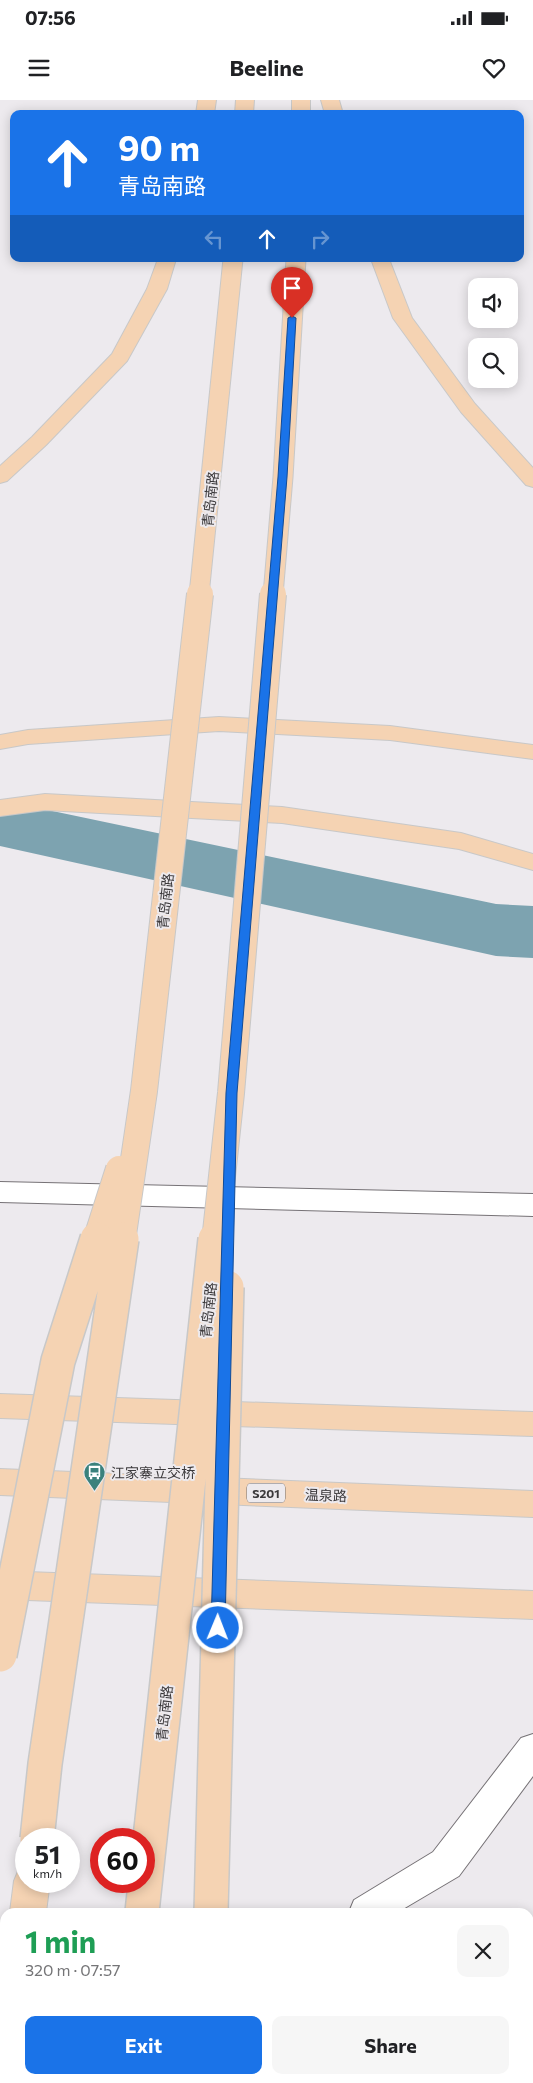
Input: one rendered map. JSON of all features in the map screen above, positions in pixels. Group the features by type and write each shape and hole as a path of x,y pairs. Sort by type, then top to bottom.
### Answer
{"main road":[{"path":"0,477 39,441 120,357 156,289 166,262"},
{"name":"青岛南路","path":"38,1828 47,1754 144,1092 212,483 232,262"},
{"name":"青岛南路","path":"142,1908 231,1093 283,477 296,262"},
{"path":"381,262 404,318 468,408 533,481"},
{"path":"0,742 28,737 219,724 390,733 533,752"},
{"path":"0,808 45,802 282,815 461,841 533,862"},
{"path":"0,1655 58,1361 144,1092"},
{"path":"211,1908 231,1093"},
{"path":"0,1406 533,1424"},
{"name":"温泉路","path":"0,1482 533,1504"},
{"path":"0,1585 528,1607"},
{"path":"29,1908 30,1893"}],"street":[{"path":"0,1192 533,1205"},
{"path":"0,1488 533,1514"},
{"path":"374,1908 446,1864 533,1749"}],"waterway":[{"path":"0,823 496,930 533,932"}],"place":[{"name":"江家寨立交桥","path":"95,1491"}],"route":[{"path":"218,1628 231,1093 283,477 292,318"}]}
